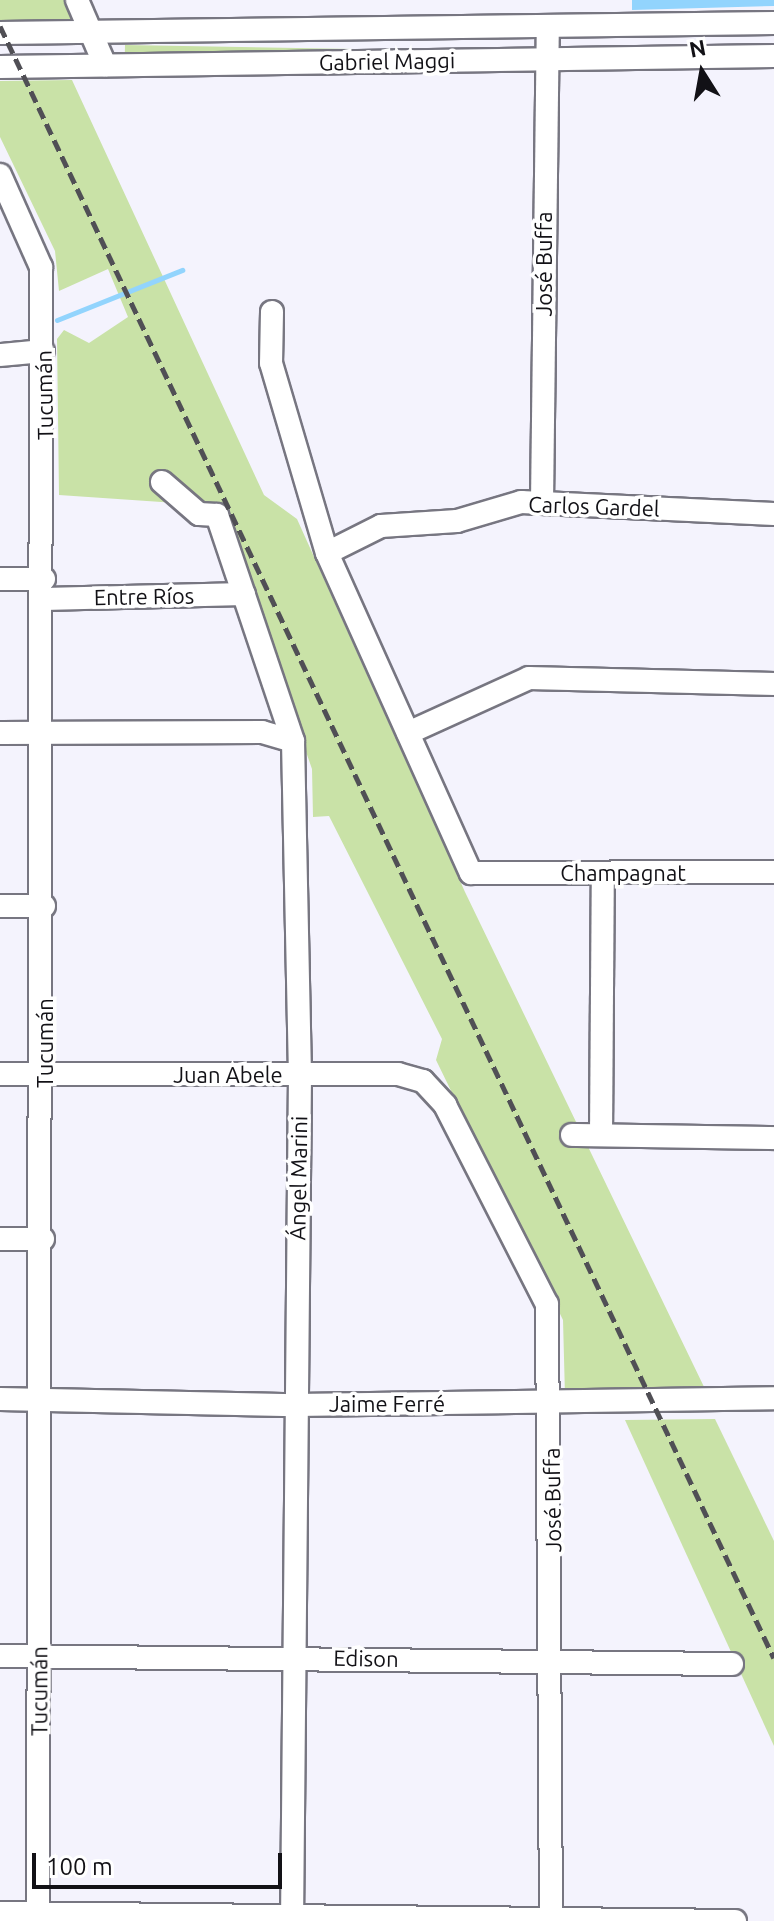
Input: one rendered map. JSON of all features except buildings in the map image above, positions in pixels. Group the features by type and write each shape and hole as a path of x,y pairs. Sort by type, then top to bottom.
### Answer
{"street":[{"path":"77,0 105,65"},
{"name":"Gabriel Maggi","path":"0,33 774,23"},
{"name":"José Buffa","path":"542,503 548,26"},
{"path":"443,27 443,60"},
{"name":"Gabriel Maggi","path":"0,67 774,56"},
{"name":"Tucumán","path":"0,175 38,255 43,351 45,1075 38,1917"},
{"path":"272,312 271,363 327,553 408,733 529,678 774,684"},
{"path":"0,355 43,351"},
{"name":"Ángel Marini","path":"162,482 191,509 217,515 293,741 300,1075 292,1917"},
{"name":"Carlos Gardel","path":"327,553 403,520 457,521 542,503 774,514"},
{"name":"Entre Ríos","path":"0,579 44,589 244,594"},
{"path":"0,733 262,732 293,741"},
{"name":"Champagnat","path":"408,733 471,873 774,872"},
{"path":"601,1135 603,873"},
{"path":"0,906 44,906"},
{"name":"Juan Abele","path":"0,1074 398,1074 423,1081 445,1105"},
{"name":"José Buffa","path":"445,1105 547,1304 555,1661 551,1919"},
{"path":"572,1135 774,1138"},
{"path":"0,1239 43,1239"},
{"name":"Jaime Ferré","path":"0,1399 295,1405 774,1398"},
{"name":"Edison","path":"0,1656 732,1664"},
{"path":"0,1913 38,1917 735,1921"}],"green space":[{"path":"0,0 67,0 79,25 0,27"},
{"path":"125,45 427,50 427,59 125,54"},
{"path":"72,80 264,495 297,519 465,892 706,1391 565,1396 563,1320 436,1060 442,1039 329,816 313,817 312,769 220,506 59,495 57,339 64,330 89,343 128,317 108,269 59,291 55,251 0,137 0,81"},
{"path":"715,1419 774,1541 774,1746 625,1420"}],"water":[{"path":"632,0 774,0 774,6 632,10"}],"waterway":[{"path":"57,320 182,270"}],"railway":[{"path":"0,26 774,1658"}]}
